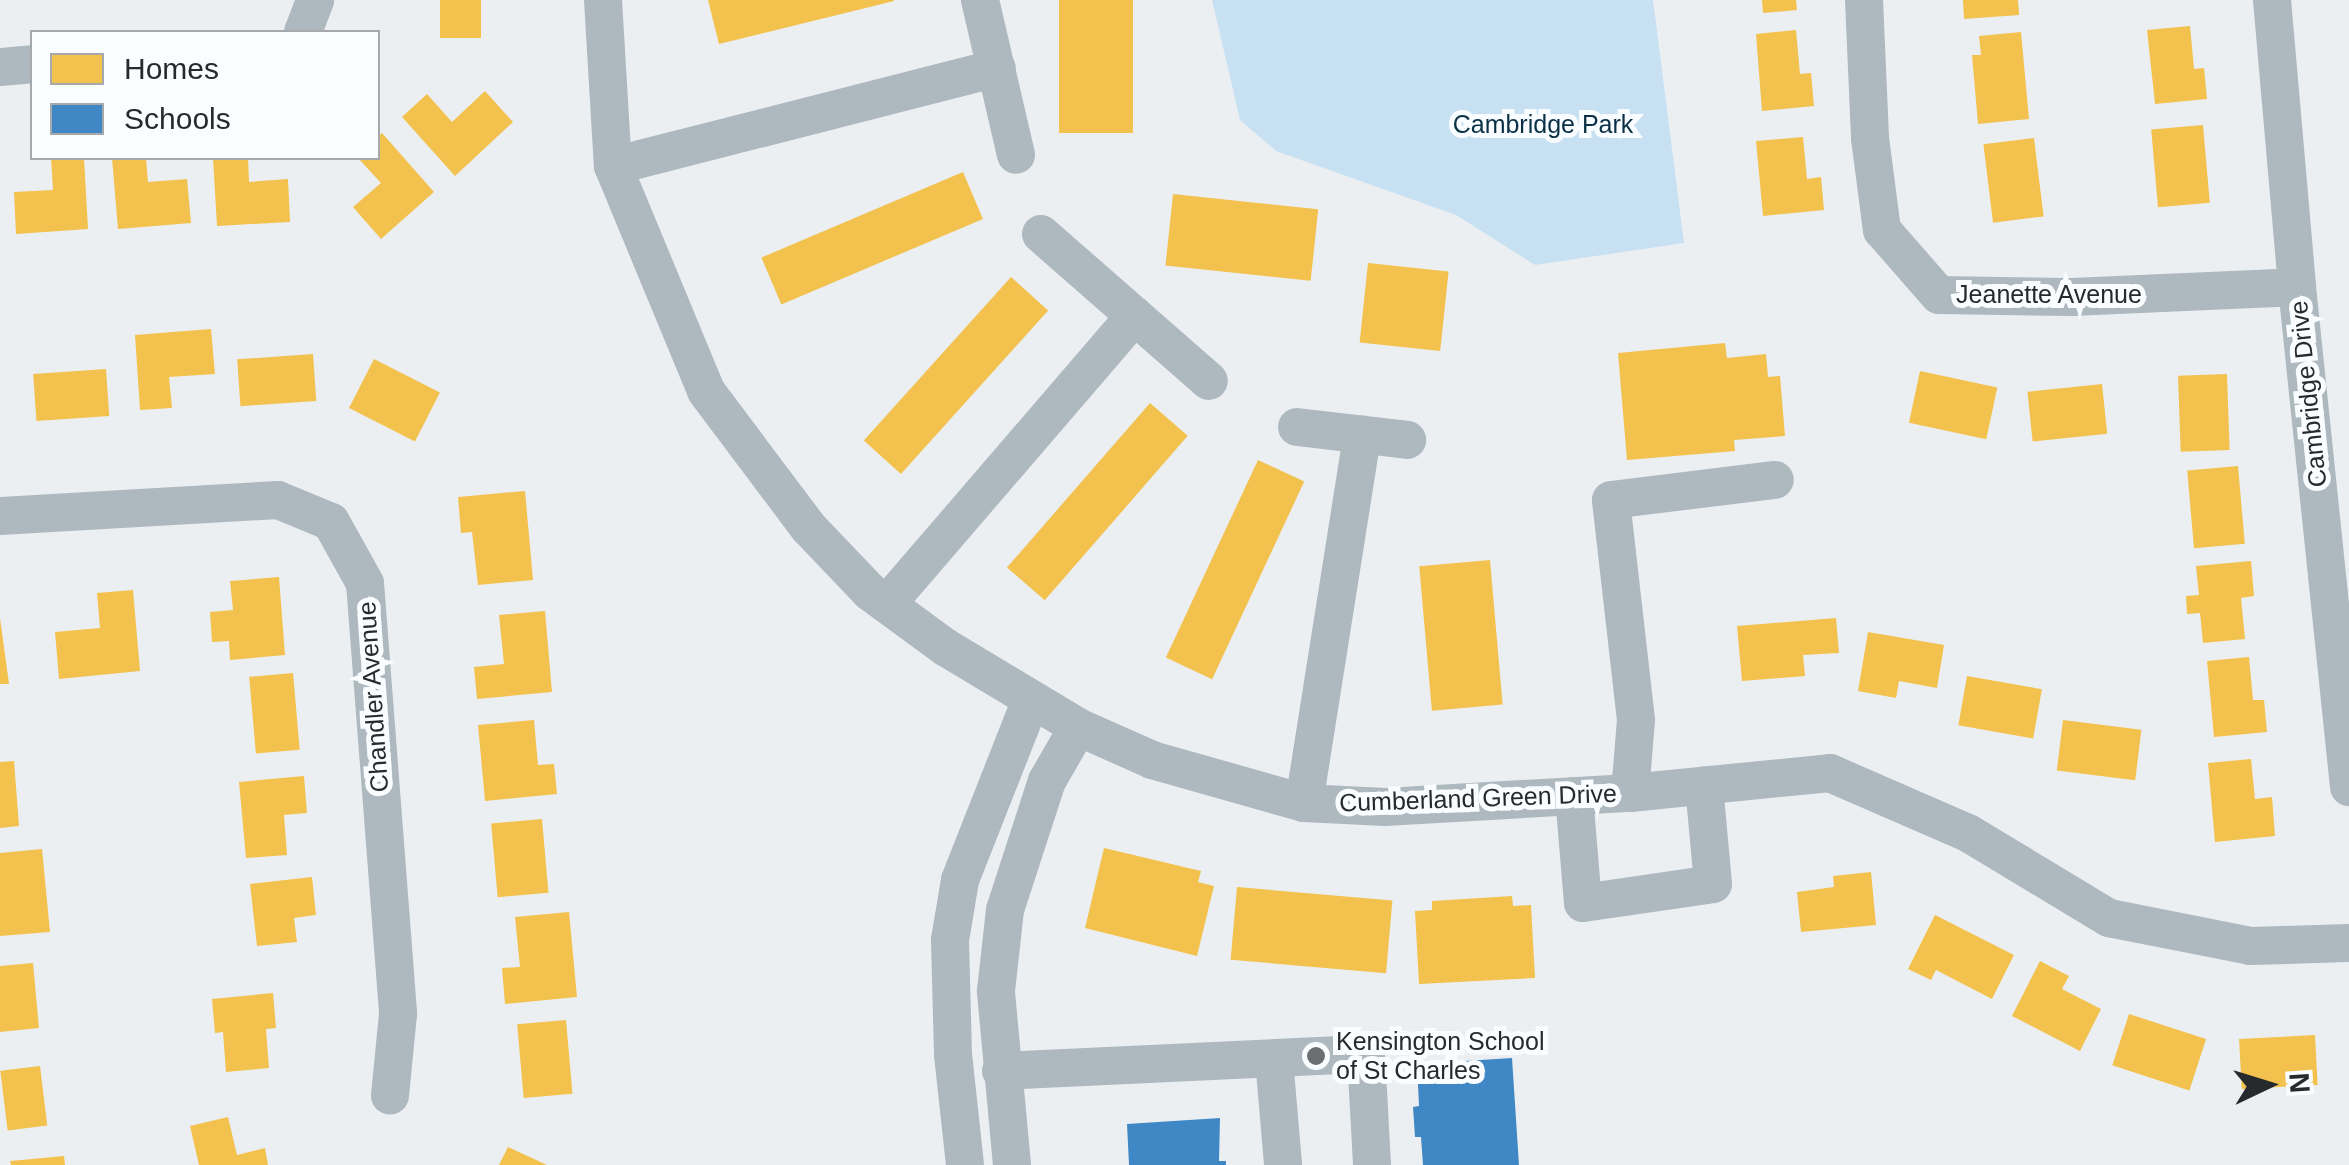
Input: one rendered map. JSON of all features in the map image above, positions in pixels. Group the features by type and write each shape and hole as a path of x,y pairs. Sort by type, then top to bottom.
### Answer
{"street":[{"path":"304,30 315,0"},
{"name":"Cumberland Green Drive","path":"603,0 613,166 706,390 809,528 886,604 944,647 1078,727 1152,760 1304,803 1385,806 1574,796 1830,773 1968,832 2109,918 2250,946 2349,943"},
{"path":"980,0 1016,155"},
{"name":"Jeanette Avenue","path":"1864,0 1870,138 1882,230 1939,295 2072,297 2297,287"},
{"name":"Cambridge Drive","path":"2272,0 2297,287 2349,787"},
{"path":"0,67 30,64"},
{"path":"613,166 997,68"},
{"path":"1041,234 1209,381"},
{"path":"886,604 1135,316"},
{"path":"1297,427 1407,440"},
{"path":"1304,803 1362,435"},
{"path":"1630,792 1636,720 1611,500 1775,480"},
{"name":"Chandler Avenue","path":"0,516 278,500 331,522 365,583 398,1014 390,1096"},
{"path":"965,1165 953,1056 950,940 960,880 1032,700"},
{"path":"1012,1165 996,991 1005,910 1047,781 1078,727"},
{"path":"1574,796 1583,904 1713,884 1704,786"},
{"path":"1001,1072 1366,1054 1372,1165"},
{"path":"1274,1060 1283,1165"}],"green space":[{"name":"Cambridge Park","path":"1212,0 1653,0 1684,243 1535,265 1456,215 1276,151 1240,120"}],"building: Homes":[{"path":"440,0 481,0 481,38 440,38"},
{"path":"708,0 894,0 894,1 719,44"},
{"path":"1059,0 1133,0 1133,133 1059,133"},
{"path":"1762,0 1796,0 1797,10 1763,13"},
{"path":"1963,0 2018,0 2019,15 1964,19"},
{"path":"2190,26 2194,69 2204,68 2207,99 2155,104 2147,30"},
{"path":"1796,30 1800,74 1811,73 1814,106 1762,111 1756,34"},
{"path":"2021,32 2029,119 1978,124 1972,55 1981,55 1979,36"},
{"path":"485,91 513,122 455,176 402,117 427,94 452,122"},
{"path":"2203,125 2210,203 2158,207 2151,130"},
{"path":"380,135 434,192 381,239 353,207 381,183 360,160 380,160"},
{"path":"1803,137 1807,179 1821,177 1824,210 1763,216 1756,141"},
{"path":"2034,138 2044,216 1993,223 1983,144"},
{"path":"51,160 84,160 88,229 16,234 14,192 53,190"},
{"path":"112,160 146,160 148,182 187,179 191,223 118,229"},
{"path":"213,160 248,160 249,182 288,179 290,222 217,226"},
{"path":"963,172 983,219 781,305 761,258"},
{"path":"1173,194 1318,209 1311,281 1165,266"},
{"path":"1368,263 1449,271 1440,351 1360,343"},
{"path":"1011,277 1048,310 901,474 864,440"},
{"path":"211,329 215,374 169,377 172,408 140,410 135,335"},
{"path":"1725,343 1727,358 1766,354 1768,377 1780,376 1785,436 1734,440 1735,451 1627,460 1618,353"},
{"path":"313,354 316,401 240,406 237,359"},
{"path":"374,359 440,393 415,442 349,408"},
{"path":"106,369 109,416 36,421 33,374"},
{"path":"1920,371 1997,387 1986,439 1909,423"},
{"path":"2227,374 2230,450 2181,452 2178,376"},
{"path":"2102,384 2107,434 2033,442 2027,392"},
{"path":"1150,403 1188,436 1045,600 1007,568"},
{"path":"1258,460 1304,482 1212,679 1166,658"},
{"path":"2238,466 2245,544 2194,548 2187,470"},
{"path":"525,491 533,580 478,585 472,532 461,533 458,497"},
{"path":"1490,560 1503,704 1432,711 1419,566"},
{"path":"2251,561 2254,596 2241,598 2245,639 2203,643 2200,613 2187,614 2186,596 2199,595 2196,566"},
{"path":"279,577 285,655 230,660 229,641 212,642 210,612 233,610 230,581"},
{"path":"133,590 140,671 59,679 55,632 100,628 97,593"},
{"path":"545,611 552,692 477,699 474,667 504,664 499,615"},
{"path":"0,618 9,684 0,684"},
{"path":"1836,618 1839,653 1803,655 1805,676 1742,681 1737,626"},
{"path":"1868,632 1944,645 1937,688 1899,681 1896,698 1858,691"},
{"path":"2249,657 2253,700 2264,700 2267,732 2214,737 2207,661"},
{"path":"293,673 300,750 256,754 249,677"},
{"path":"1967,676 2042,689 2033,738 1958,725"},
{"path":"534,720 538,765 554,764 557,794 485,801 478,725"},
{"path":"2063,720 2141,730 2135,780 2057,771"},
{"path":"2251,759 2255,799 2272,797 2275,836 2215,842 2208,763"},
{"path":"14,761 19,826 0,828 0,762"},
{"path":"304,776 307,813 284,815 287,855 246,858 239,782"},
{"path":"542,819 548,893 498,897 491,823"},
{"path":"1104,848 1201,871 1198,882 1214,886 1197,956 1085,928"},
{"path":"42,849 50,932 0,936 0,853"},
{"path":"1871,872 1876,925 1801,932 1797,892 1834,887 1833,876"},
{"path":"312,877 316,915 294,918 297,942 257,946 250,884"},
{"path":"1237,887 1392,901 1386,973 1231,960"},
{"path":"1512,896 1513,906 1531,905 1535,978 1419,984 1415,911 1432,910 1432,901"},
{"path":"569,912 577,997 505,1004 502,968 520,967 515,917"},
{"path":"1935,915 2014,955 1992,999 1936,970 1931,980 1908,969"},
{"path":"2040,961 2069,976 2062,989 2101,1009 2080,1051 2012,1016"},
{"path":"33,963 39,1028 0,1032 0,966"},
{"path":"273,993 276,1028 266,1029 269,1068 226,1072 223,1032 215,1033 212,999"},
{"path":"2129,1014 2206,1039 2189,1090 2112,1065"},
{"path":"566,1020 572,1094 524,1098 517,1024"},
{"path":"2315,1035 2318,1085 2242,1089 2239,1039"},
{"path":"40,1066 47,1126 8,1130 0,1071"},
{"path":"228,1117 237,1155 265,1148 268,1165 199,1165 190,1126"},
{"path":"508,1147 547,1165 499,1165"},
{"path":"64,1156 65,1165 11,1165 10,1161"}],"building: Schools":[{"path":"1512,1058 1519,1165 1423,1165 1421,1137 1415,1137 1413,1107 1419,1106 1417,1064"},
{"path":"1220,1118 1219,1161 1226,1161 1226,1165 1129,1165 1127,1124"}],"place":[{"name":"Kensington School of St Charles","path":"1316,1056"}]}
